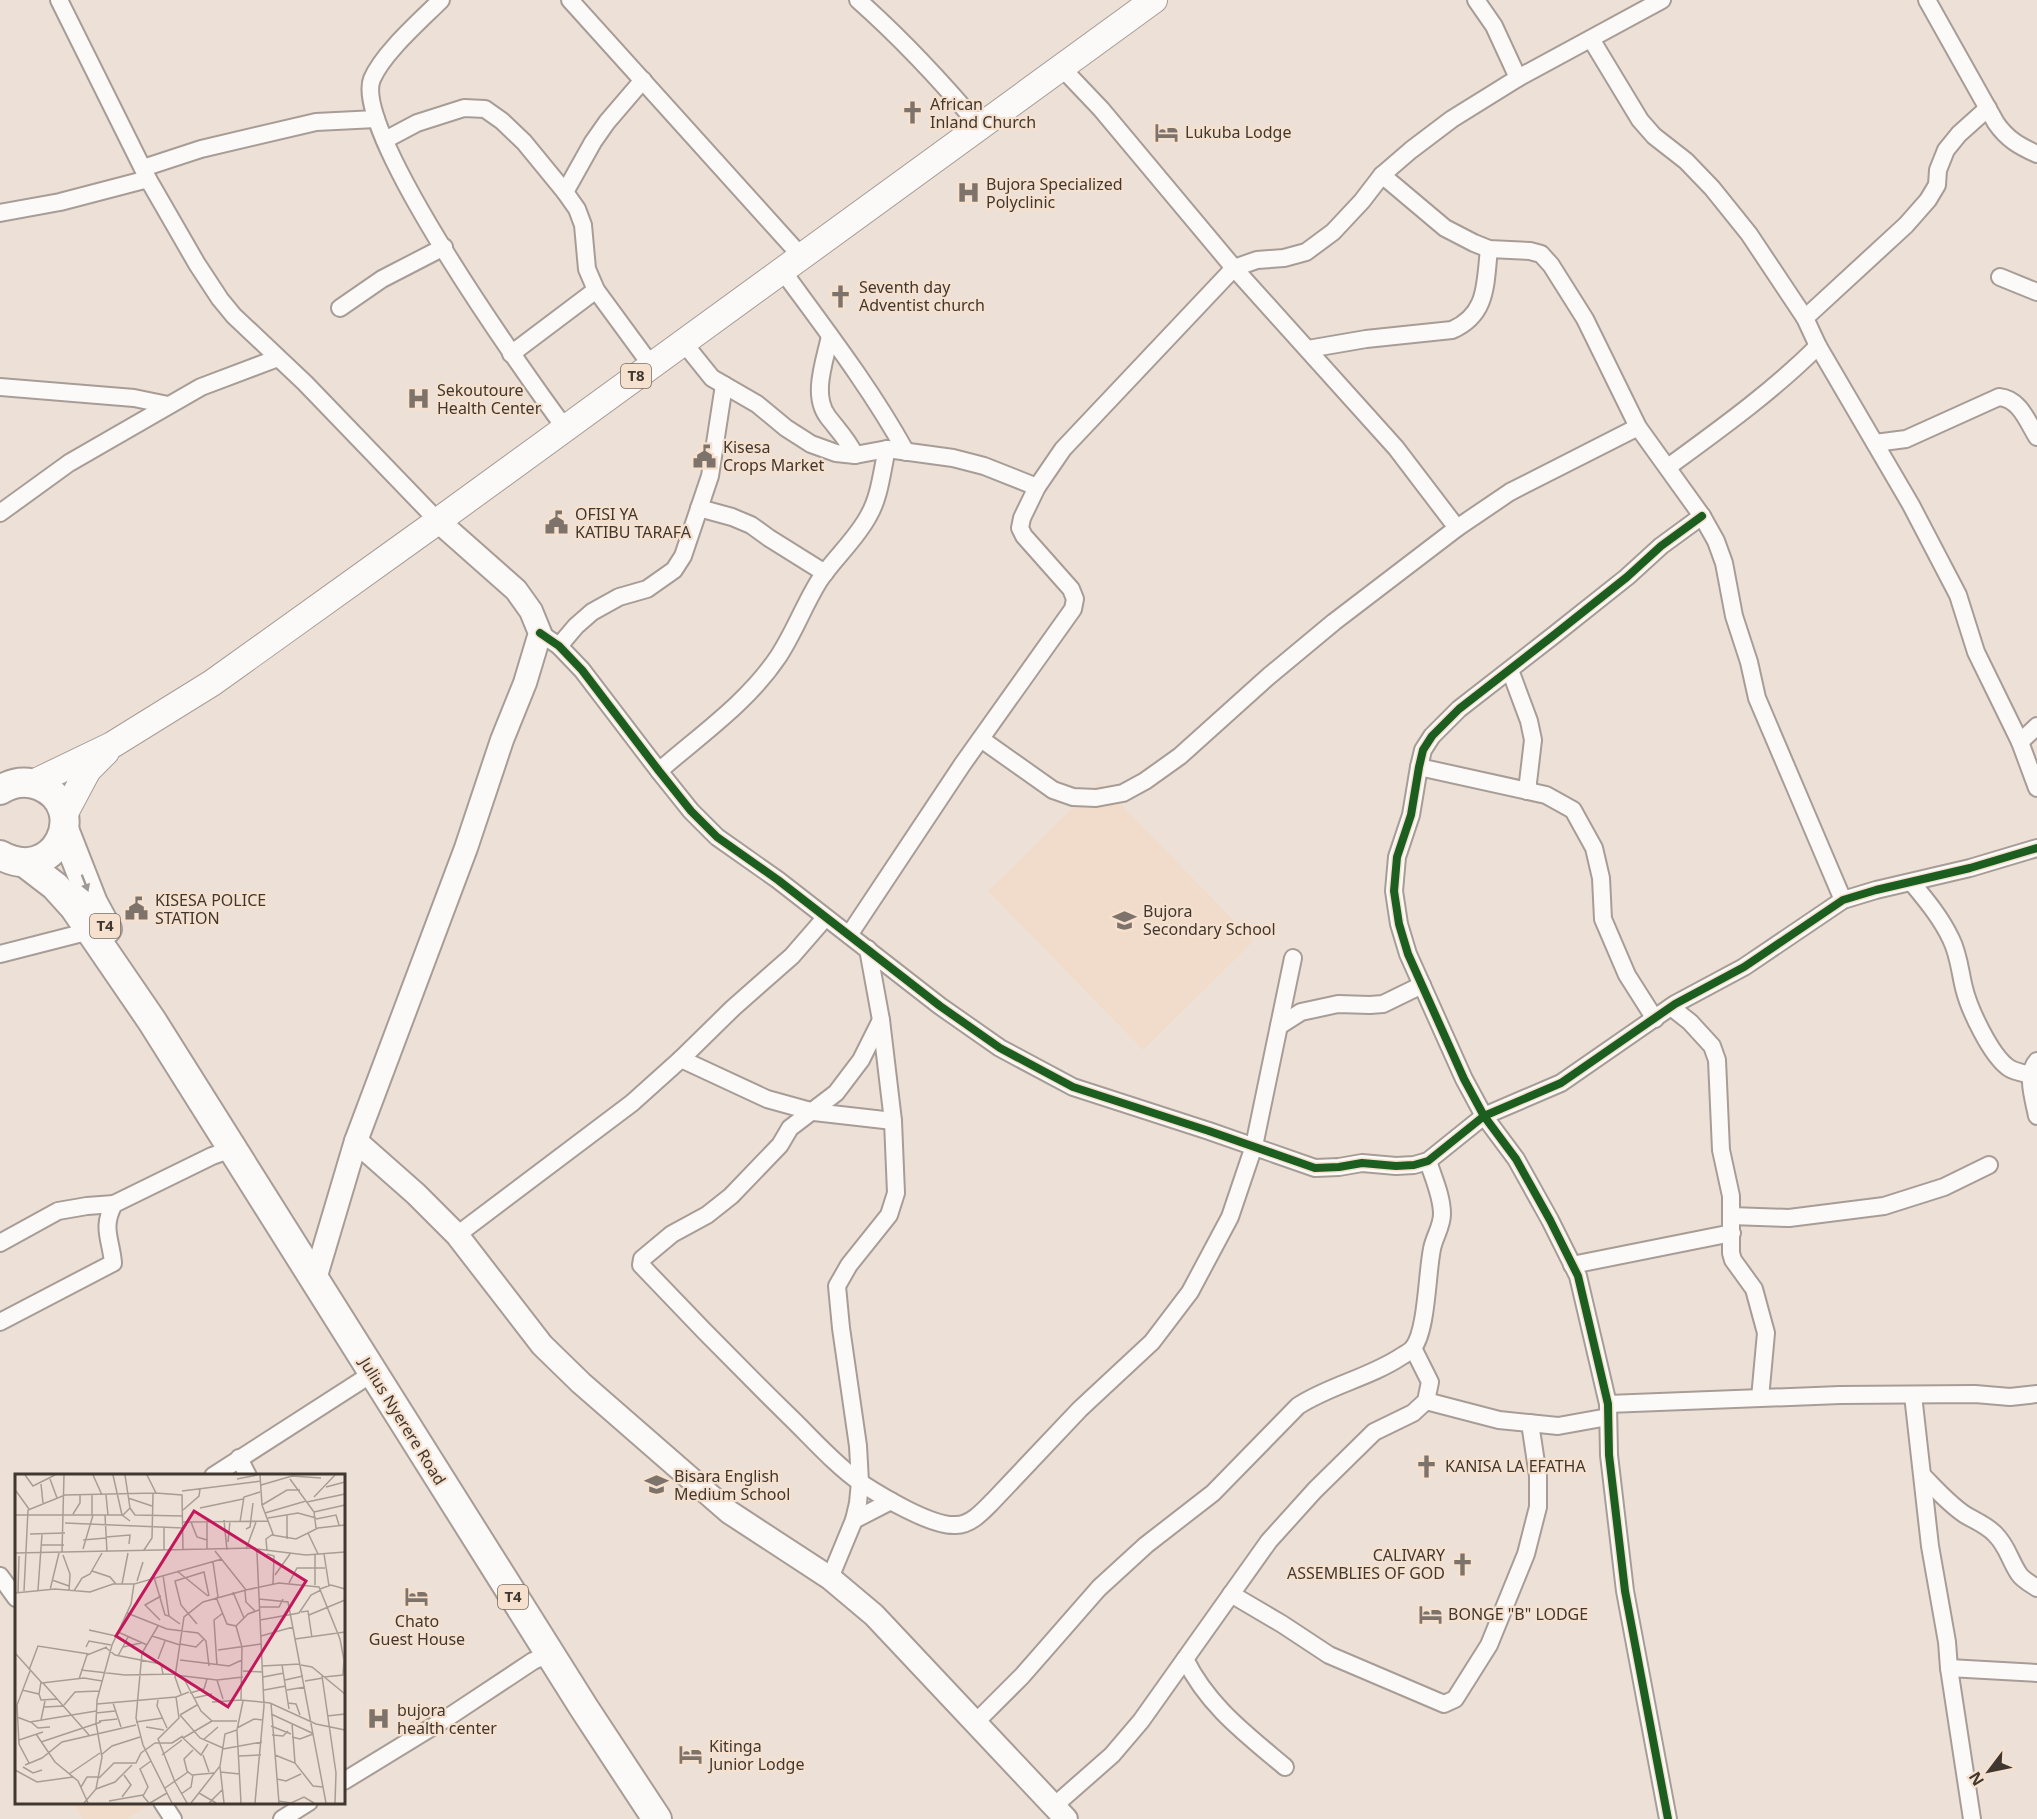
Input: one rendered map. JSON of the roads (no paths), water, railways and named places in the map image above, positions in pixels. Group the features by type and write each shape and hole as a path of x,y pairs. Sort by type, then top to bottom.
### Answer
{"highway":[{"name":"Julius Nyerere Road","path":"0,763 18,785 47,789 58,800 93,903 152,1021"},
{"name":"Julius Nyerere Road","path":"13,859 39,861 51,854 60,842 64,822"},
{"name":"Julius Nyerere Road","path":"13,859 55,886 74,907 152,1021 549,1654 657,1819"}],"main road":[{"name":"T8","path":"18,785 112,745 212,683 1154,0"},
{"name":"T8","path":"64,822 88,770 112,745"}],"street":[{"path":"59,0 146,173 191,255 220,299 234,316 306,383 438,521 516,590 531,611 540,633 559,646 582,670 691,811 717,837 778,880 940,1006 1000,1048 1073,1088 1315,1168 1339,1167 1362,1162 1396,1166 1414,1165 1428,1161 1484,1116 1561,1083 1671,1007 1744,967 1843,900 2037,849"},
{"path":"441,0 385,59 372,80 370,98 376,119 413,197 477,303 565,428"},
{"path":"570,0 643,80 791,263 830,336 872,395 906,452"},
{"path":"858,0 939,78 980,127"},
{"path":"1476,0 1494,26 1518,78"},
{"path":"849,935 916,831 1073,609 1075,599 1071,589 1024,536 1020,528 1022,518 1037,487 1070,441 1234,268 1257,260 1284,258 1306,252 1333,232 1382,175 1452,119 1518,78 1662,0"},
{"path":"1927,0 2005,136 2037,154"},
{"path":"1591,39 1640,120 1654,136 1686,161 1712,188 1749,234 1805,318 1818,346 1911,505 1958,595 1976,652 2020,742 2037,788"},
{"path":"1062,68 1101,109 1234,268 1396,448 1457,528"},
{"path":"566,192 607,122 643,80"},
{"path":"385,140 417,123 464,108 485,109 502,121 524,142 566,192 577,209 583,225 587,268 596,290 651,365"},
{"path":"1805,318 1906,225 1928,200 1937,185 1938,170 1946,150 1959,134 1988,108"},
{"path":"0,213 60,202 146,173 201,149 316,122 376,119"},
{"path":"1382,175 1445,228 1489,249 1530,251 1541,254 1551,265 1585,319 1638,427 1702,516 1716,541 1724,563 1734,616 1749,662 1757,698 1843,900"},
{"path":"340,308 382,279 444,247"},
{"path":"1308,349 1365,339 1452,330 1462,326 1478,312 1489,249"},
{"path":"2000,277 2037,291"},
{"path":"511,354 596,290"},
{"path":"830,336 819,400 823,409 849,441 855,455"},
{"path":"683,342 712,378 757,404 786,428 811,444 836,453 855,455 887,449 953,458 984,466 1037,487"},
{"path":"1668,467 1768,391 1818,346"},
{"path":"0,513 69,463 168,405 201,387 278,358"},
{"path":"559,646 592,612 619,597 647,589 674,570 683,556 710,476 724,385"},
{"path":"0,387 134,398 168,405"},
{"path":"1875,443 1906,439 1999,397 2012,401 2024,413 2037,437"},
{"path":"981,739 1053,790 1073,797 1096,798 1123,793 1145,781 1180,756 1269,676 1334,622 1457,528 1510,492 1638,427"},
{"path":"659,771 747,695 778,658 808,600 825,573 855,537 870,514 887,449"},
{"path":"699,508 751,525 825,573"},
{"path":"1668,1819 1625,1591 1609,1455 1608,1411 1578,1276 1516,1159 1484,1116 1464,1079 1408,954 1399,924 1394,891 1397,857 1412,814 1423,750 1432,736 1459,709 1627,577 1661,546 1702,516"},
{"path":"315,1279 356,1141 466,848 502,740 525,683 540,633"},
{"path":"1510,670 1529,721 1533,740 1527,790"},
{"path":"2020,742 2037,726"},
{"path":"1419,767 1546,795 1573,810 1594,848 1601,878 1604,919 1627,975 1655,1019"},
{"path":"1912,883 1934,910 1952,941 1973,1015 2001,1060 2010,1069 2034,1068 2037,1116"},
{"path":"457,1235 632,1103 792,956 825,918"},
{"path":"0,954 90,931"},
{"path":"830,1578 854,1520 860,1482 858,1446 837,1286 849,1265 889,1215 896,1193 893,1121 881,1020 868,950"},
{"path":"881,1020 861,1060 836,1093 790,1128 780,1145 731,1196 707,1215 672,1234 642,1259 641,1265 761,1389 860,1482 891,1501 933,1521 955,1526 966,1523 979,1515 1080,1408 1152,1342 1190,1292 1230,1217 1254,1146 1293,958"},
{"path":"1279,1026 1301,1012 1338,1004 1383,1004 1422,985"},
{"path":"1671,1007 1690,1022 1712,1046 1717,1060 1721,1150 1731,1196 1731,1253 1733,1260 1754,1289 1766,1333 1760,1398"},
{"path":"681,1059 767,1099 814,1112 893,1121"},
{"path":"356,1141 416,1194 457,1235 542,1345 589,1390 729,1512 830,1578 874,1615 1060,1813 1141,1721 1269,1541 1315,1490 1374,1432 1413,1413 1426,1401 1430,1382 1413,1348"},
{"path":"0,1243 58,1211 114,1204 212,1155 232,1149"},
{"path":"975,1723 1022,1676 1099,1588 1146,1545 1213,1493 1298,1406 1312,1397 1348,1384 1392,1362 1413,1348 1421,1327 1432,1247 1440,1229 1442,1214 1428,1161"},
{"path":"1572,1265 1731,1224 1884,1206 1944,1187 1989,1166"},
{"path":"0,1322 113,1263 106,1229 107,1216 114,1204"},
{"path":"216,1474 373,1373"},
{"path":"1426,1401 1499,1420 1558,1426 1608,1411 1760,1398 1975,1394 2010,1398 2037,1394"},
{"path":"1912,1395 1930,1546 1947,1642 1972,1819"},
{"path":"1231,1594 1329,1655 1444,1704 1455,1700 1489,1645 1526,1554 1532,1532 1538,1507 1538,1476 1530,1423"},
{"path":"239,1458 247,1474"},
{"path":"1923,1476 1944,1498 1965,1515 1983,1523 1996,1535 2006,1546 2019,1574 2037,1588"},
{"path":"854,1520 891,1501"},
{"path":"0,1576 15,1597"},
{"path":"345,1780 447,1718 533,1661 549,1654"},
{"path":"1185,1659 1196,1681 1217,1707 1285,1767"},
{"path":"1949,1668 2037,1673"},
{"path":"1170,1681 1196,1681"},
{"path":"163,1804 173,1819"},
{"path":"282,1819 307,1804"}],"place":[{"name":"African Inland Church","path":"912,113"},
{"name":"Lukuba Lodge","path":"1167,132"},
{"name":"Bujora Specialized Polyclinic","path":"968,193"},
{"name":"Seventh day Adventist church","path":"841,296"},
{"name":"Sekoutoure Health Center","path":"419,399"},
{"name":"Kisesa Crops Market","path":"705,456"},
{"name":"OFISI YA KATIBU TARAFA","path":"557,523"},
{"name":"KISESA POLICE STATION","path":"137,909"},
{"name":"Bujora Secondary School","path":"1125,920"},
{"name":"KANISA LA EFATHA","path":"1427,1466"},
{"name":"Bisara English Medium School","path":"656,1485"},
{"name":"CALIVARY ASSEMBLIES OF GOD","path":"1463,1564"},
{"name":"Chato Guest House","path":"417,1596"},
{"name":"BONGE \"B\" LODGE","path":"1430,1614"},
{"name":"bujora health center","path":"379,1719"},
{"name":"Kitinga Junior Lodge","path":"691,1755"}]}
